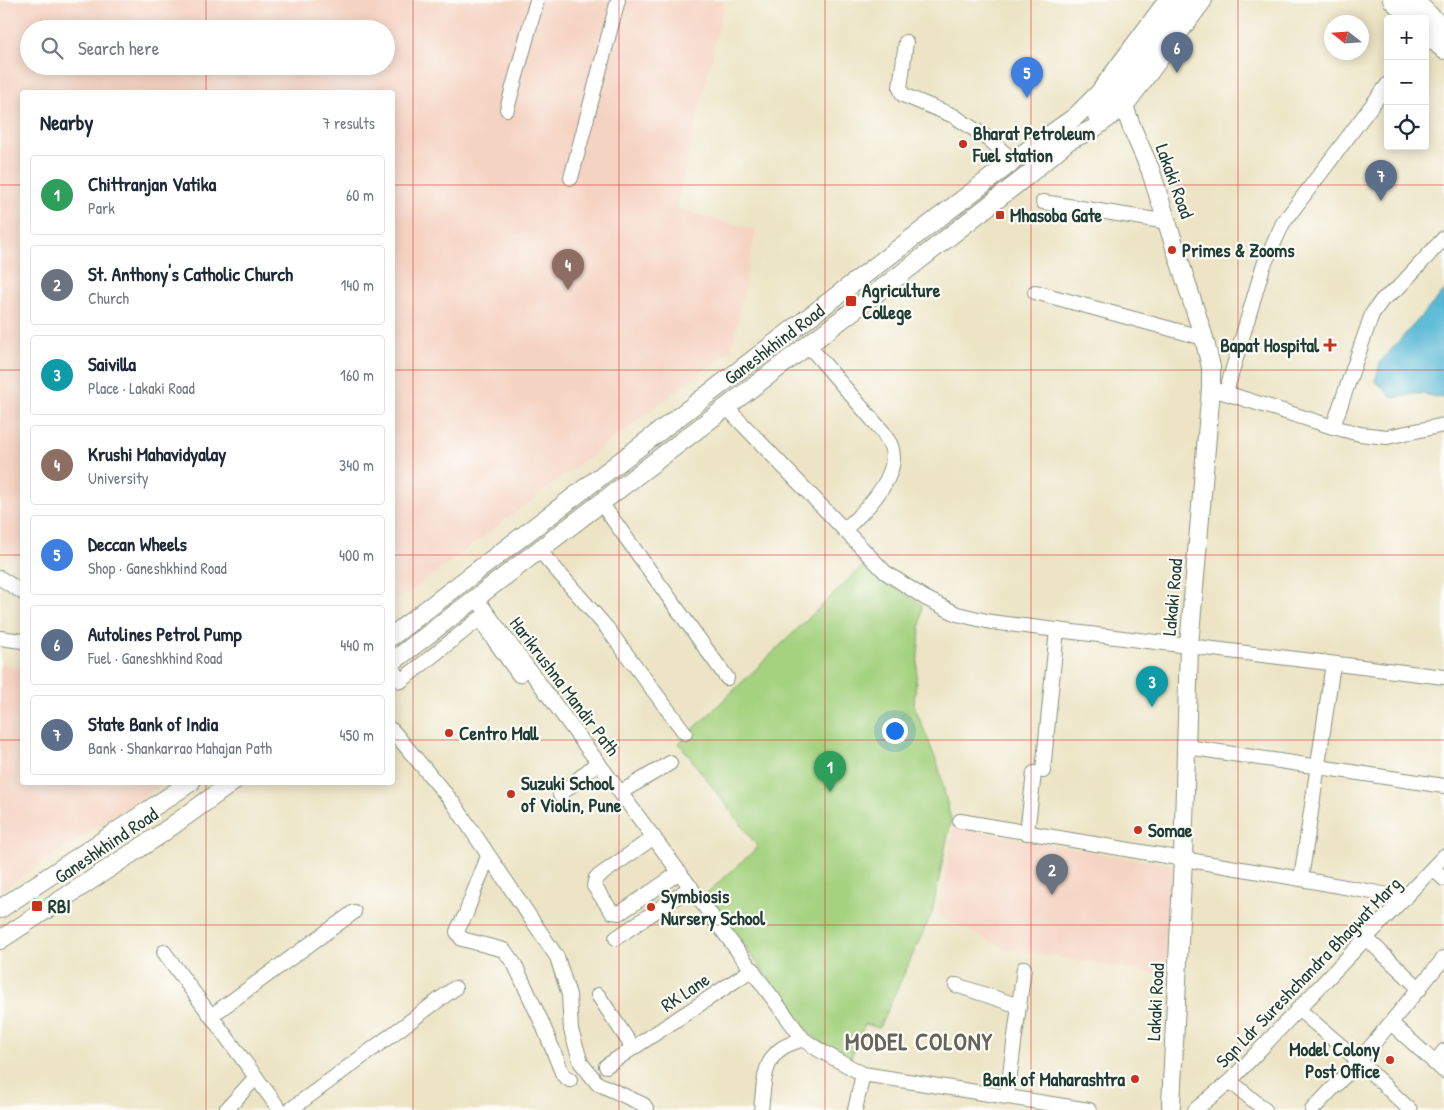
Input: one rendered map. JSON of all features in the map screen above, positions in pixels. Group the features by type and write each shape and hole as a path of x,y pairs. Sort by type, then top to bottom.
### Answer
{"main road":[{"name":"Ganeshkhind Road","path":"395,660 1028,175 1062,136 1069,110 1099,74 1153,0"},
{"path":"1062,136 1075,117 1098,93 1168,0"},
{"path":"1062,136 1109,105 1185,0"},
{"name":"Ganeshkhind Road","path":"395,634 1013,161 1062,136 1093,129 1124,106 1203,0"},
{"path":"1392,0 1408,15"},
{"path":"1414,0 1444,29"},
{"path":"1429,36 1444,50"},
{"name":"Lakaki Road","path":"1124,106 1150,169 1168,222 1219,391 1189,646 1173,1108"},
{"name":"Ganeshkhind Road","path":"0,909 186,785"},
{"name":"Ganeshkhind Road","path":"0,940 150,841 229,785"}],"street":[{"path":"507,109 537,0"},
{"path":"571,178 618,0"},
{"path":"906,42 900,88 902,94 954,116 989,139 1013,161"},
{"path":"1384,89 1283,223 1263,267 1219,391 1360,434 1387,437 1444,425"},
{"path":"1044,202 1168,222"},
{"path":"1333,427 1372,314 1382,300 1398,288 1444,238"},
{"path":"1035,292 1204,338"},
{"path":"808,345 883,432 891,447 892,469 875,499 844,530"},
{"path":"726,407 884,572 925,598 957,614 991,622 1444,677"},
{"path":"601,502 727,678"},
{"path":"539,550 607,628 685,733"},
{"path":"0,578 20,591"},
{"name":"Harikrushna Mandir Path","path":"476,598 753,969 803,1039 818,1050 863,1074 1007,1097 1034,1106 1089,1110"},
{"path":"395,673 401,681 479,619 519,675 527,667"},
{"path":"1027,833 1039,772 1057,630"},
{"path":"0,638 20,641"},
{"path":"1301,879 1333,664"},
{"path":"395,734 454,804 557,957 569,995 571,1030 581,1063 597,1083 644,1105 647,1110"},
{"path":"1187,747 1444,786"},
{"path":"560,795 598,762"},
{"path":"621,792 670,762"},
{"path":"960,821 1405,898"},
{"path":"654,837 596,878 594,886 612,912 620,913 680,872"},
{"path":"488,856 465,916 459,924 458,932 462,940 504,950 515,965 542,1023 563,1075 570,1080"},
{"name":"Sqn Ldr Sureshchandra Bhagwat Marg","path":"1195,1110 1230,1081 1444,856"},
{"path":"1433,868 1444,879"},
{"path":"616,938 691,887"},
{"path":"211,1016 354,912"},
{"path":"1366,938 1420,989"},
{"path":"164,952 280,1110"},
{"path":"1312,1110 1359,1061 1444,958"},
{"path":"1007,1097 1024,968"},
{"name":"RK Lane","path":"606,1066 753,969"},
{"path":"956,985 1019,1006"},
{"path":"290,1110 456,988"},
{"path":"598,995 636,1047"},
{"path":"1298,1009 1359,1061 1410,1110"},
{"path":"1390,1023 1439,1067 1444,1051"},
{"path":"761,1110 767,1067 782,1048 803,1039"},
{"path":"855,1110 863,1074"},
{"path":"226,1110 256,1077"},
{"path":"1230,1081 1265,1110"}],"shaded area":[{"path":"0,0 725,0 676,209 756,230 732,349 395,603 395,90 20,90 20,560 0,549"},
{"path":"0,663 20,668 20,785 160,785 0,891"},
{"path":"954,828 1173,866 1165,975 1001,947 938,916"}],"green space":[{"path":"866,563 879,578 922,605 914,705 938,765 951,820 932,913 879,1028 865,1024 850,1059 824,1045 810,1034 706,894 758,847 679,743"}],"water":[{"path":"1444,291 1444,398 1423,394 1391,397 1375,382 1380,362"}],"place":[{"name":"Autolines Petrol Pump","path":"1177,73"},
{"name":"Deccan Wheels","path":"1027,98"},
{"name":"Bharat Petroleum Fuel station","path":"963,144"},
{"name":"State Bank of India","path":"1381,201"},
{"name":"Mhasoba Gate","path":"1000,215"},
{"name":"Primes & Zooms","path":"1172,250"},
{"name":"Krushi Mahavidyalay","path":"568,290"},
{"name":"Agriculture College","path":"851,301"},
{"name":"Bapat Hospital","path":"1330,345"},
{"name":"Saivilla","path":"1152,707"},
{"name":"Centro Mall","path":"449,733"},
{"name":"Chittranjan Vatika","path":"830,792"},
{"name":"Suzuki School of Violin, Pune","path":"511,794"},
{"name":"Somae","path":"1138,830"},
{"name":"St. Anthony's Catholic Church","path":"1052,895"},
{"name":"RBI","path":"37,906"},
{"name":"Symbiosis Nursery School","path":"651,907"},
{"name":"Model Colony Post Office","path":"1390,1060"},
{"name":"Bank of Maharashtra","path":"1135,1079"}],"district":[{"name":"MODEL COLONY","path":"919,1041"}]}
